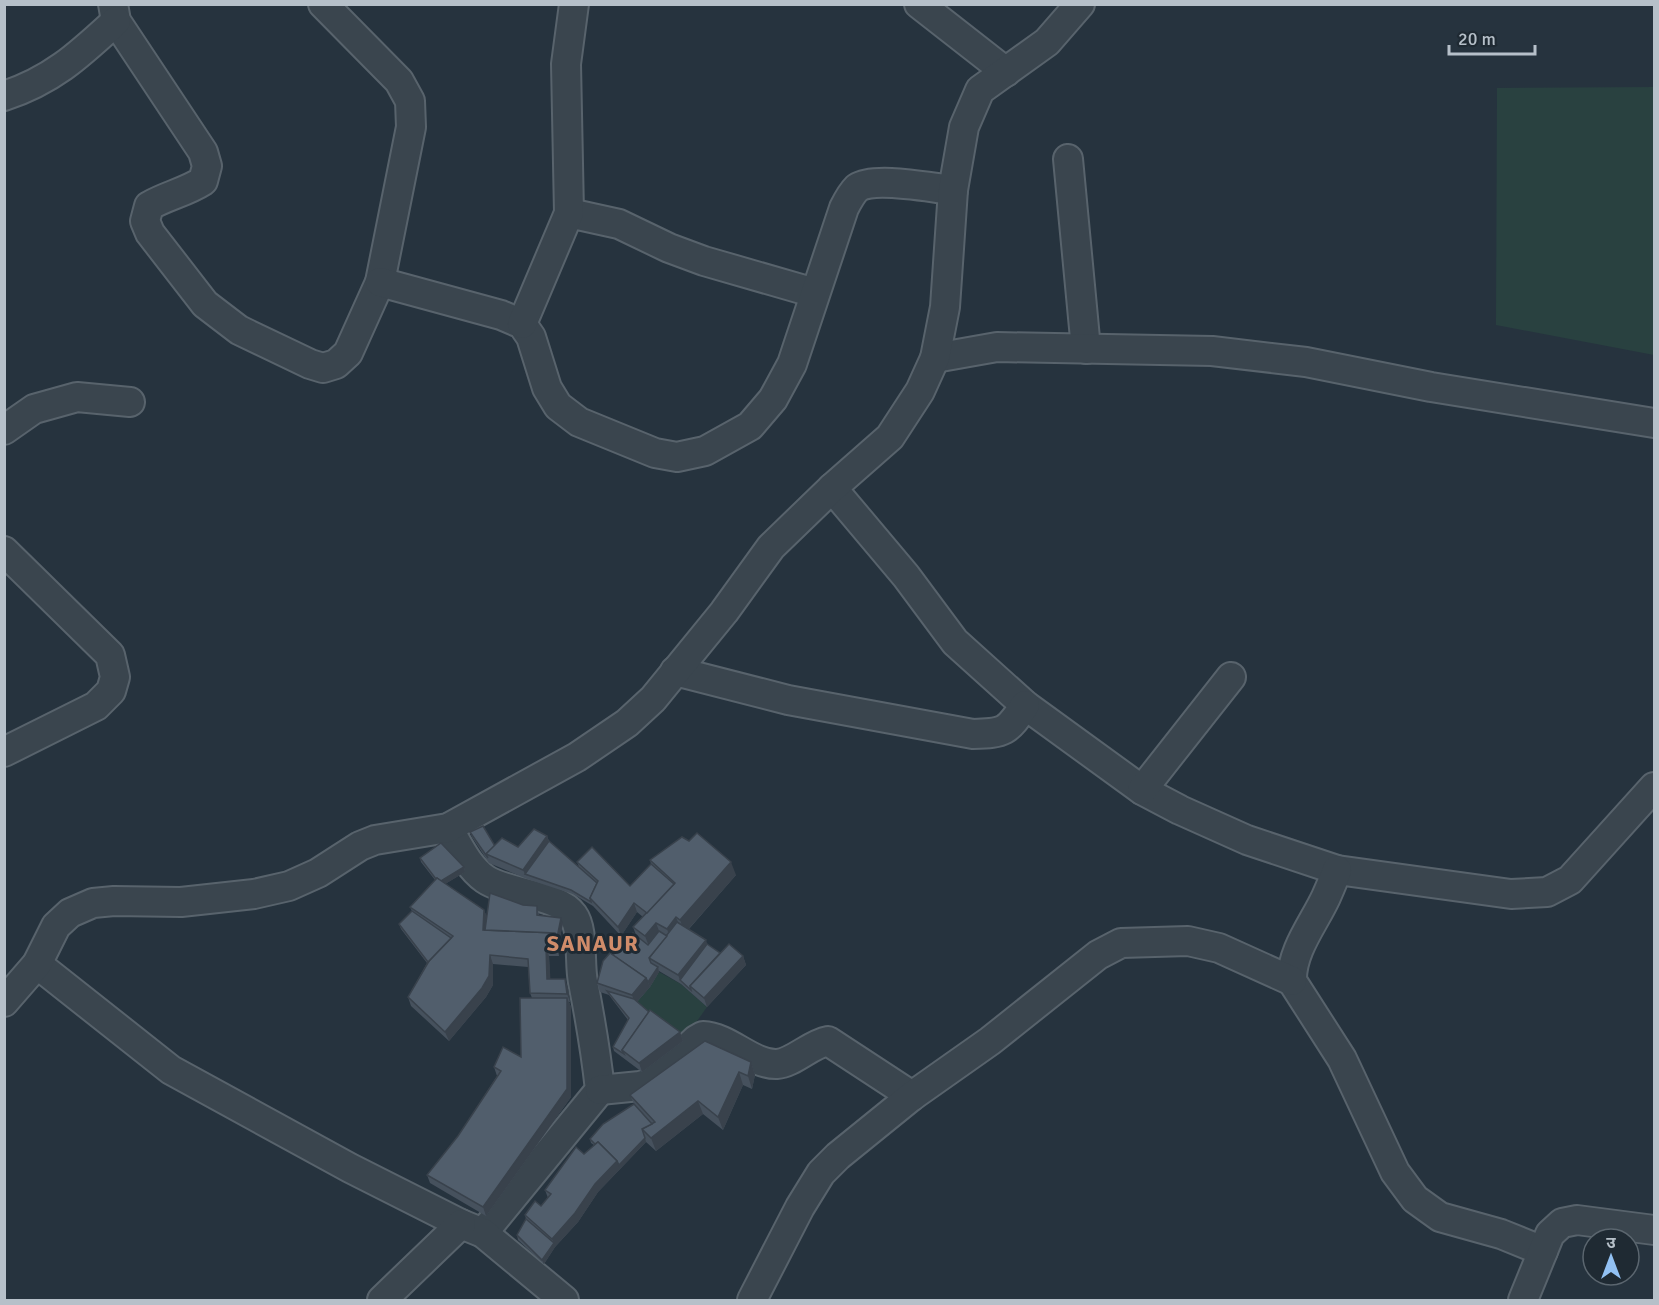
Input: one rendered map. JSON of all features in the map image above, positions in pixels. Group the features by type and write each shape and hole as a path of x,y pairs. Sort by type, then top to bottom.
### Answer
{"street":[{"path":"522,324 569,213 566,64 574,4"},
{"path":"919,4 1006,72"},
{"path":"4,1002 37,964 56,926 70,913 93,903 182,902 254,894 289,886 308,878 360,846 375,840 448,828 585,752 627,723 652,699 724,612 771,547 832,488 890,437 920,391 935,358 945,307 952,190 964,127 980,90 1047,42 1080,4"},
{"path":"4,96 21,91 72,61 114,13 202,152 207,166 203,181 149,206 145,221 150,233 205,304 239,330 323,368 336,364 348,353 380,282 411,127 410,101 399,81 327,6"},
{"path":"1068,159 1086,349"},
{"path":"380,282 501,315 522,324 531,337 547,388 558,406 579,422 655,453 677,457 705,451 750,426 773,399 792,364 844,208 857,189 870,183 890,183 952,190"},
{"path":"569,213 619,224 669,248 704,261 815,293"},
{"path":"935,358 997,347 1212,351 1306,363 1431,387 1654,423"},
{"path":"4,430 34,409 77,397 130,402"},
{"path":"832,488 906,576 955,642 1025,705 1142,790 1247,840 1337,870 1511,894 1547,892 1570,880 1654,787"},
{"path":"4,551 110,655 115,677 111,691 96,706 4,752"},
{"path":"675,671 788,700 973,735 994,734 1011,727 1025,705"},
{"path":"1142,790 1231,677"},
{"path":"448,828 473,869 486,880 562,905 573,914 579,927 583,981 589,1006 600,1090"},
{"path":"1337,870 1300,947 1292,971 1292,981 1342,1059 1395,1172 1415,1199 1440,1217 1501,1234 1543,1251"},
{"path":"752,1300 800,1207 821,1173 838,1156 912,1096 990,1041 1098,955 1121,943 1188,941 1219,948 1292,981"},
{"path":"37,964 171,1070 351,1168 472,1228 564,1300"},
{"path":"382,1300 472,1228 600,1090 650,1083 703,1036 719,1039 758,1059 776,1064 783,1063 820,1042 828,1041 912,1096"},
{"path":"1522,1300 1550,1234 1562,1224 1577,1220 1654,1230"}],"green space":[{"path":"1654,87 1654,355 1496,325 1497,88"},
{"path":"659,972 681,984 707,1007 683,1041 635,1004"}],"building":[{"path":"483,826 495,846 486,854 488,858 470,832"},
{"path":"534,829 547,836 523,870 486,854 502,838 518,847"},
{"path":"697,833 731,862 680,920 676,917 667,929 656,923 645,936 633,927 675,883 650,860 682,837 689,841"},
{"path":"549,841 597,883 590,898 591,902 571,890 525,874"},
{"path":"441,843 464,867 441,881 436,879 420,858"},
{"path":"592,847 630,886 651,864 674,884 647,913 634,903 618,927 590,898 598,881 577,862"},
{"path":"437,878 484,910 483,930 555,933 556,947 546,947 547,979 565,979 567,994 530,993 528,959 490,955 489,976 482,988 445,1032 408,997 429,961 453,936 410,907"},
{"path":"490,893 523,905 537,906 537,915 561,918 557,938 555,933 485,930"},
{"path":"412,911 451,938 428,962 399,924"},
{"path":"677,922 706,940 678,975 649,958"},
{"path":"659,931 667,936 649,958 651,963 658,967 648,982 646,978 613,955 633,933 648,945"},
{"path":"707,944 720,953 690,986 691,990 680,980"},
{"path":"729,944 743,956 704,998 690,986"},
{"path":"610,953 646,978 632,995 597,983 603,961"},
{"path":"607,991 634,999 649,1012 622,1050 624,1054 613,1047 629,1018"},
{"path":"520,998 567,998 567,1089 483,1207 427,1175 458,1136 501,1071 494,1067 503,1047 521,1057"},
{"path":"650,1010 680,1032 639,1063 622,1050"},
{"path":"705,1041 751,1062 748,1076 739,1072 718,1117 698,1101 651,1138 642,1129 655,1122 630,1095"},
{"path":"634,1104 652,1124 642,1129 645,1138 619,1165 598,1142 595,1144 590,1139 603,1124"},
{"path":"598,1142 617,1161 595,1184 575,1213 552,1239 525,1215 535,1201 541,1206 551,1194 545,1190 576,1147 584,1154"},
{"path":"526,1219 554,1243 542,1260 517,1235"}],"district":[{"name":"SANAUR","path":"593,943"}]}
